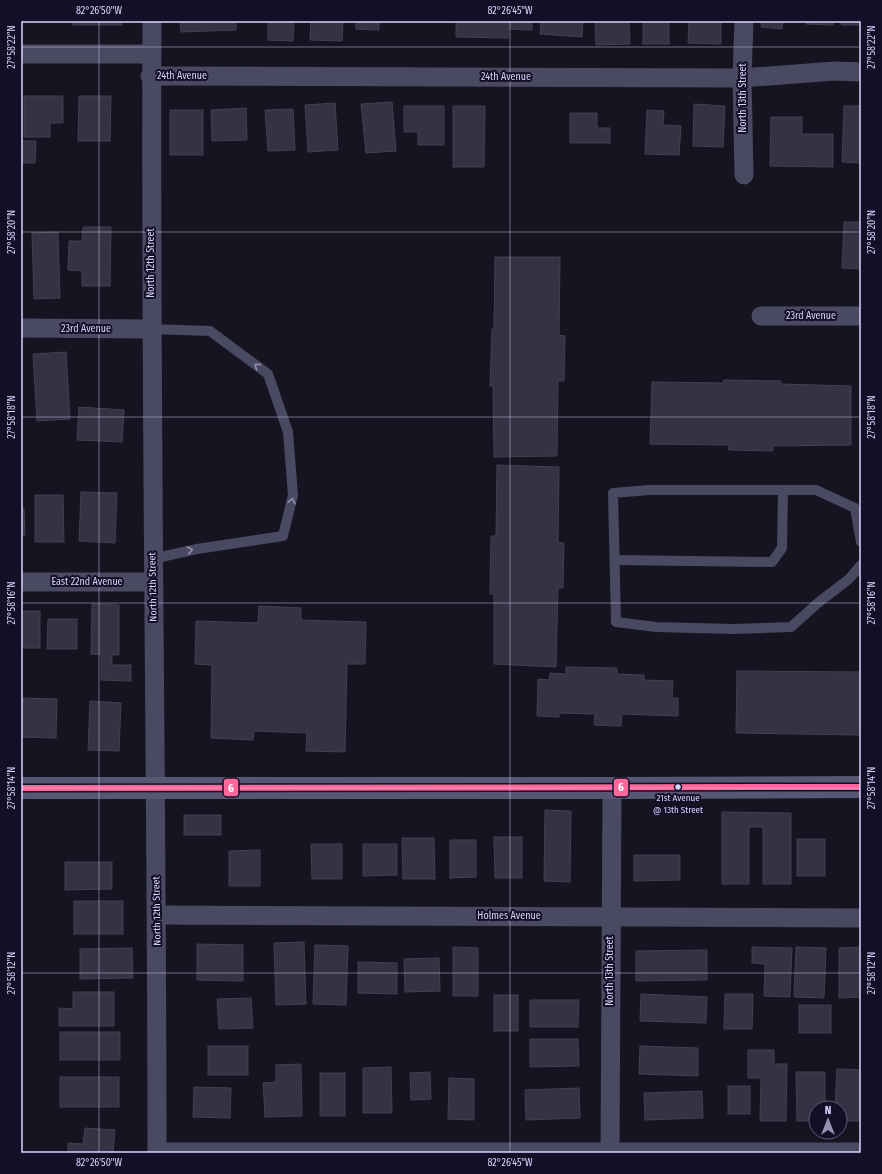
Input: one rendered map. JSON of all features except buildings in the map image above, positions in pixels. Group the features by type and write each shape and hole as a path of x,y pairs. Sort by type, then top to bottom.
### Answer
{"street":[{"name":"North 12th Street","path":"152,21 150,76 152,559 157,915 157,1153"},
{"name":"North 13th Street","path":"744,21 742,78 744,175"},
{"path":"21,54 152,54"},
{"name":"24th Avenue","path":"150,76 769,78 835,71 861,72"},
{"name":"23rd Avenue","path":"761,316 861,316"},
{"name":"23rd Avenue","path":"21,328 151,329"},
{"name":"East 22nd Avenue","path":"21,582 153,582"},
{"path":"21,788 861,787"},
{"name":"North 13th Street","path":"610,1152 610,917 612,788"},
{"name":"Holmes Avenue","path":"157,915 861,918"},
{"path":"157,1153 861,1152"}],"lane":[{"path":"151,329 210,331 268,374 288,432 293,495 283,536 197,549 152,559"},
{"path":"861,542 854,508 816,490 649,490 613,493 616,622 656,627 733,629 791,627 819,602 850,579 861,565"},
{"path":"615,560 772,562 782,548 783,490"}],"transit line":[{"name":"6","path":"21,788 861,787"}],"place":[{"name":"21st Avenue @ 13th Street","path":"678,787"}]}
